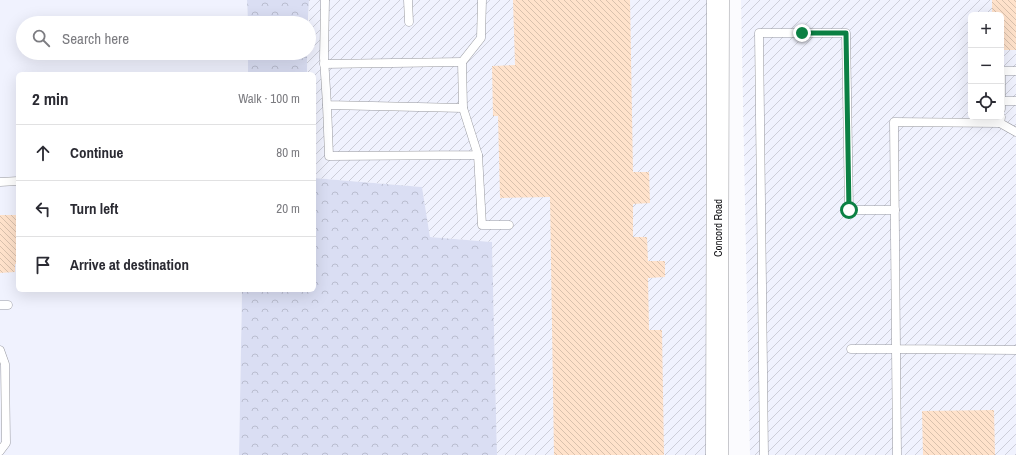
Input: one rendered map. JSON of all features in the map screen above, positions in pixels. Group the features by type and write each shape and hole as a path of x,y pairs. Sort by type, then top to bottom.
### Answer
{"street":[{"name":"Concord Road","path":"717,455 718,0"}],"lane":[{"path":"325,0 324,64 327,105 328,156 478,155"},
{"path":"408,0 409,22"},
{"path":"482,0 481,38 462,62 463,108 478,155 482,225 509,225"},
{"path":"764,455 759,33 846,33 849,210 895,210"},
{"path":"324,64 462,62"},
{"path":"1001,84 1001,71 1016,71"},
{"path":"1004,101 1016,101"},
{"path":"327,105 463,108"},
{"path":"897,455 894,122 1001,120 1016,132"},
{"path":"0,182 16,181"},
{"path":"850,349 1016,350"},
{"path":"0,350 5,364 6,443 0,451"}],"shaded area":[{"path":"0,0 247,0 248,16 16,16 16,60 248,60 248,72 16,72 16,292 242,292 239,455 0,455"},
{"path":"309,0 708,0 708,455 497,455 492,242 430,237 422,187 316,178 316,72 307,72 307,60 316,60 316,16 309,16"},
{"path":"741,0 1016,0 1016,455 750,455"}],"green space":[{"path":"247,0 309,0 308,16 248,16"},
{"path":"248,60 307,60 307,72 248,72"},
{"path":"316,178 422,187 430,237 492,242 497,455 239,455 242,292 316,292"}],"building":[{"path":"513,0 630,0 633,172 649,172 650,203 633,204 633,237 647,237 648,261 665,261 665,277 648,278 649,330 662,330 664,455 554,455 550,197 500,198 498,116 493,116 492,66 515,65"},
{"path":"992,0 1016,0 1016,50 1004,50 1004,12 992,12"},
{"path":"0,215 16,215 15,272 0,273"},
{"path":"994,410 995,455 923,455 922,411"}],"route":[{"path":"802,33 846,33 849,210"}]}
